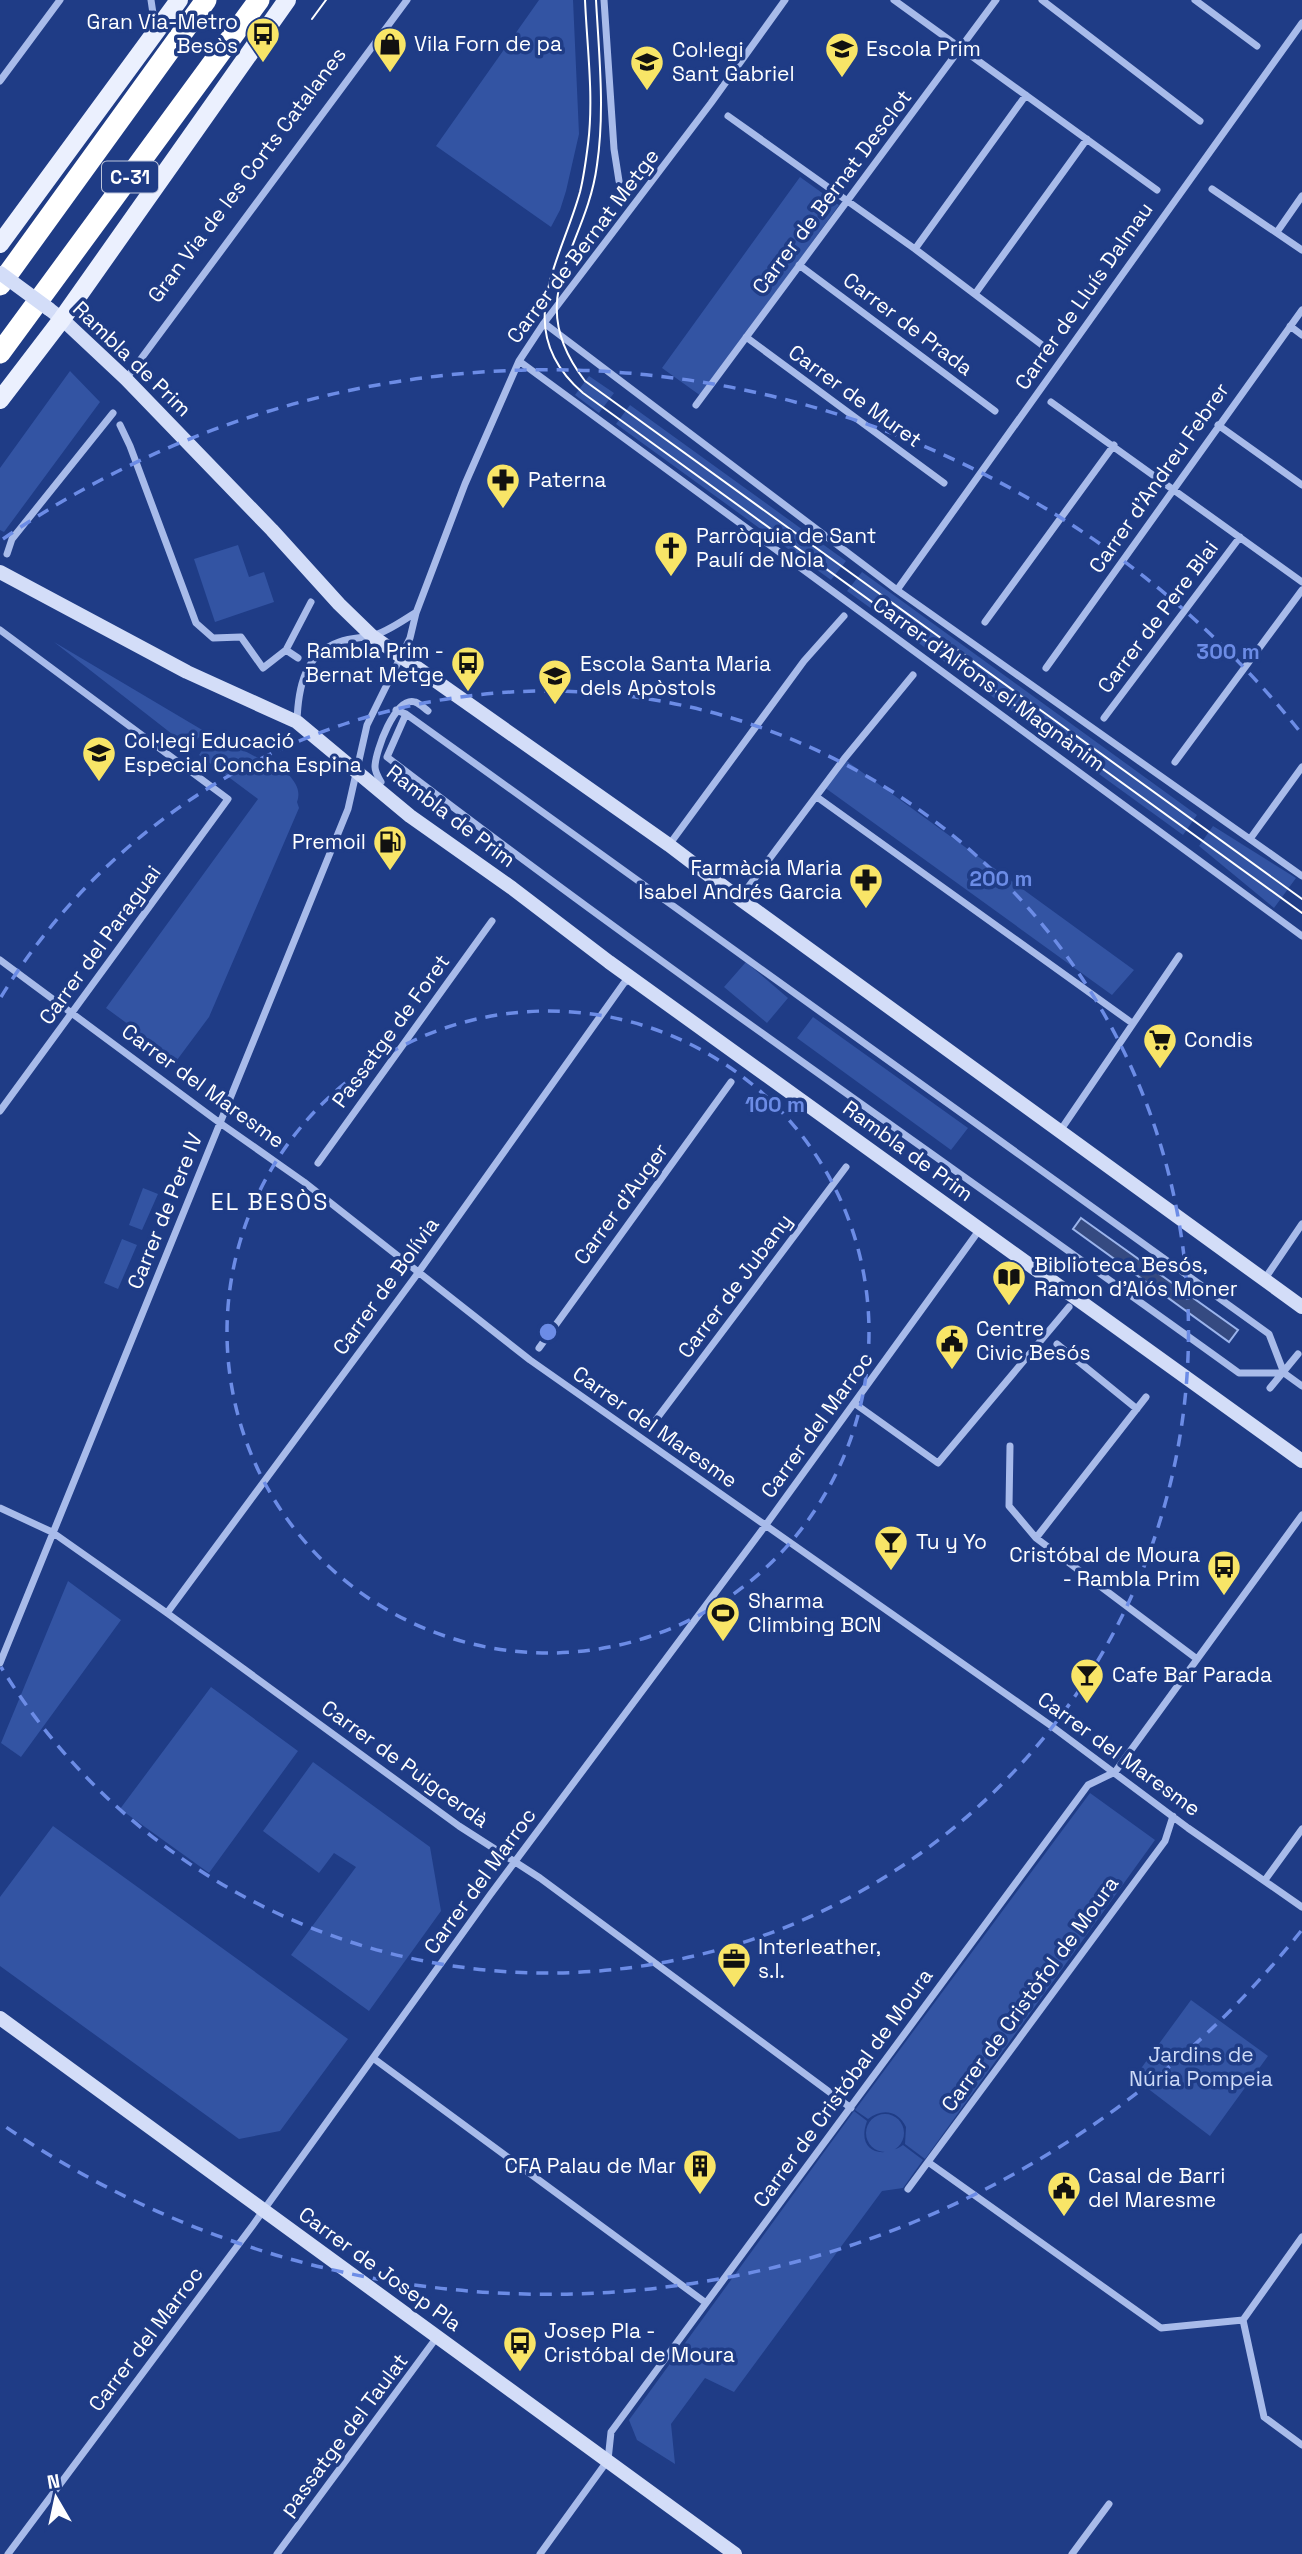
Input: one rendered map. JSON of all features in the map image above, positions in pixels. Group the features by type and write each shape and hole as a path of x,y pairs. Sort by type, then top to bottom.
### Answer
{"highway":[{"name":"C-31","path":"0,285 206,0"},
{"name":"C-31","path":"0,353 259,0"}],"main road":[{"path":"0,244 179,0"},
{"path":"0,400 55,314 287,0"},
{"name":"Rambla de Prim","path":"0,273 55,314 126,379 372,636 669,845 1302,1307"},
{"name":"Rambla de Prim","path":"0,572 179,668 297,722 410,816 512,888 631,979 1302,1461"},
{"name":"Carrer de Josep Pla","path":"0,2018 735,2554"}],"street":[{"path":"0,81 60,0"},
{"path":"150,0 155,32"},
{"name":"Gran Via de les Corts Catalanes","path":"126,379 407,0"},
{"path":"604,0 614,149 619,181"},
{"name":"Carrer de Bernat Metge","path":"402,656 410,638 416,612 466,484 519,361 544,323 711,103 785,0"},
{"path":"894,0 1157,190"},
{"name":"Carrer de Bernat Desclot","path":"696,405 996,0"},
{"path":"1042,0 1200,121"},
{"path":"1195,0 1257,46"},
{"name":"Carrer de Lluís Dalmau","path":"897,590 1302,23"},
{"path":"915,249 1026,95"},
{"path":"728,116 915,249 1046,348"},
{"path":"975,294 1087,139"},
{"path":"1212,189 1302,250"},
{"path":"1277,232 1302,196"},
{"name":"Carrer de Prada","path":"799,265 995,411"},
{"name":"Carrer d'Andreu Febrer","path":"1046,668 1302,310"},
{"name":"Carrer d'Alfons el Magnànim","path":"544,323 897,590 1302,876"},
{"path":"1290,326 1302,335"},
{"name":"Carrer de Muret","path":"746,337 944,483"},
{"name":"Carrer d'Alfons el Magnànim","path":"519,361 1302,936"},
{"path":"1051,402 1302,582"},
{"path":"7,554 12,539 113,412"},
{"path":"120,425 196,623 213,638 241,637 263,668 286,650 311,602"},
{"path":"1218,425 1302,485"},
{"path":"985,622 1114,445"},
{"name":"Carrer de Pere Blai","path":"1104,718 1240,537"},
{"path":"1175,762 1302,590"},
{"path":"297,722 301,681 316,656 337,642 372,636 393,627 416,612"},
{"path":"669,845 804,661 844,616"},
{"name":"Carrer del Paraguai","path":"0,630 228,800 0,1111"},
{"path":"286,650 298,658"},
{"name":"Rambla de Prim","path":"357,771 368,725 402,656"},
{"path":"740,899 844,759 913,676"},
{"path":"396,710 407,702 415,702 428,711"},
{"path":"396,710 406,714 1269,1334 1284,1373 1302,1386"},
{"name":"Rambla de Prim","path":"381,782 375,770 377,755 396,710"},
{"name":"Rambla de Prim","path":"406,714 387,757 433,793 1239,1373 1284,1373"},
{"path":"1250,839 1302,767"},
{"name":"Carrer de Pere IV","path":"0,1663 348,809 357,771"},
{"path":"817,797 1132,1023"},
{"name":"Passatge de Foret","path":"318,1163 492,920"},
{"path":"1060,1131 1179,956"},
{"name":"Carrer del Maresme","path":"0,960 304,1182 530,1360 1302,1907"},
{"name":"Carrer de Bolívia","path":"167,1613 418,1273 624,983 631,979"},
{"name":"Carrer d'Auger","path":"538,1348 731,1082"},
{"name":"Carrer de Jubany","path":"652,1425 846,1167"},
{"path":"1264,1280 1302,1224"},
{"name":"Carrer del Marroc","path":"4,2553 263,2210 514,1863 765,1526 980,1229"},
{"path":"854,1403 938,1464 1069,1307"},
{"path":"1057,1345 1137,1409"},
{"path":"1270,1388 1298,1354"},
{"path":"1037,1538 1146,1397"},
{"path":"1010,1446 1009,1506 1037,1538 1197,1659"},
{"name":"Carrer de Puigcerdà","path":"0,1508 52,1532 167,1613 459,1826 540,1878 851,2108"},
{"name":"Carrer de Cristóbal de Moura","path":"540,2554 608,2460 611,2432 1088,1786 1115,1772 1302,1516"},
{"name":"Carrer de Cristòfol de Moura","path":"908,2189 1165,1841 1173,1816"},
{"path":"1265,1880 1302,1829"},
{"path":"373,2058 706,2303"},
{"path":"928,2162 1161,2328 1243,2320"},
{"path":"1302,2237 1243,2320 1264,2417 1302,2445"},
{"name":"passatge del Taulat","path":"277,2554 438,2336"},
{"path":"1072,2554 1109,2504"}],"green space":[{"path":"539,0 573,0 579,134 566,191 551,227 436,146"},
{"path":"800,177 839,205 701,396 662,368"},
{"path":"70,371 100,402 4,532 0,530 0,468"},
{"path":"589,376 614,393 599,413 575,395"},
{"path":"630,405 846,561 831,580 616,424"},
{"path":"238,545 249,577 264,572 274,602 215,622 194,559"},
{"path":"862,572 1197,815 1183,835 847,591"},
{"path":"54,642 204,731 190,748"},
{"path":"213,734 288,774 297,787 299,808 209,1017 177,1060 106,1008 258,799 199,755"},
{"path":"844,759 1134,970 1112,995 824,787"},
{"path":"1213,826 1296,878 1274,908 1199,846"},
{"path":"746,962 788,998 767,1023 724,987"},
{"path":"813,1017 968,1128 951,1150 797,1038"},
{"path":"143,1188 158,1194 142,1230 129,1225"},
{"path":"122,1239 137,1245 118,1289 104,1283"},
{"path":"68,1581 121,1620 21,1757 1,1743"},
{"path":"211,1687 298,1751 209,1873 120,1809"},
{"path":"313,1762 430,1847 441,1911 369,2011 291,1955 356,1867 334,1853 319,1873 263,1831"},
{"path":"1090,1793 1155,1840 925,2159 905,2144 906,2127 899,2117 884,2112 868,2119 855,2110"},
{"path":"53,1826 348,2039 280,2131 239,2139 0,1966 0,1897"},
{"name":"Jardins de Núria Pompeia","path":"1191,2000 1268,2056 1210,2136 1134,2078"},
{"path":"854,2111 867,2121 865,2140 873,2150 887,2152 903,2145 923,2160 903,2188 882,2191 734,2392 705,2378 671,2424 675,2464 637,2440 629,2420"},
{"path":"885,2114 898,2120 904,2133 898,2146 885,2152 872,2146 866,2133 872,2120"}],"shaded area":[{"path":"1081,1218 1238,1330 1229,1342 1073,1229"}],"tram line":[{"path":"312,19 326,0"},
{"path":"585,0 590,126 580,192 553,271 545,321 549,345 561,369 583,393 1302,913"},
{"path":"596,0 601,103 597,165 591,195 562,273 557,298 558,324 566,351 585,381 1302,899"}],"place":[{"name":"Gran Via-Metro Besòs","path":"263,64"},
{"name":"Vila Forn de pa","path":"390,74"},
{"name":"Escola Prim","path":"842,79"},
{"name":"Col·legi Sant Gabriel","path":"647,92"},
{"name":"Paterna","path":"503,510"},
{"name":"Parròquia de Sant Paulí de Nola","path":"671,578"},
{"name":"Rambla Prim - Bernat Metge","path":"468,693"},
{"name":"Escola Santa Maria dels Apòstols","path":"555,706"},
{"name":"Col·legi Educació Especial Concha Espina","path":"99,783"},
{"name":"Premoil","path":"390,872"},
{"name":"Farmàcia Maria Isabel Andrés Garcia","path":"866,910"},
{"name":"Condis","path":"1160,1070"},
{"name":"Biblioteca Besós, Ramon d'Alós Moner","path":"1009,1307"},
{"name":"Centre Civic Besós","path":"952,1371"},
{"name":"Tu y Yo","path":"891,1572"},
{"name":"Cristóbal de Moura - Rambla Prim","path":"1224,1597"},
{"name":"Sharma Climbing BCN","path":"723,1643"},
{"name":"Cafe Bar Parada","path":"1087,1705"},
{"name":"Interleather, s.l.","path":"734,1989"},
{"name":"CFA Palau de Mar","path":"700,2196"},
{"name":"Casal de Barri del Maresme","path":"1064,2218"},
{"name":"Josep Pla - Cristóbal de Moura","path":"520,2373"}],"district":[{"name":"EL BESÒS","path":"270,1202"}]}
